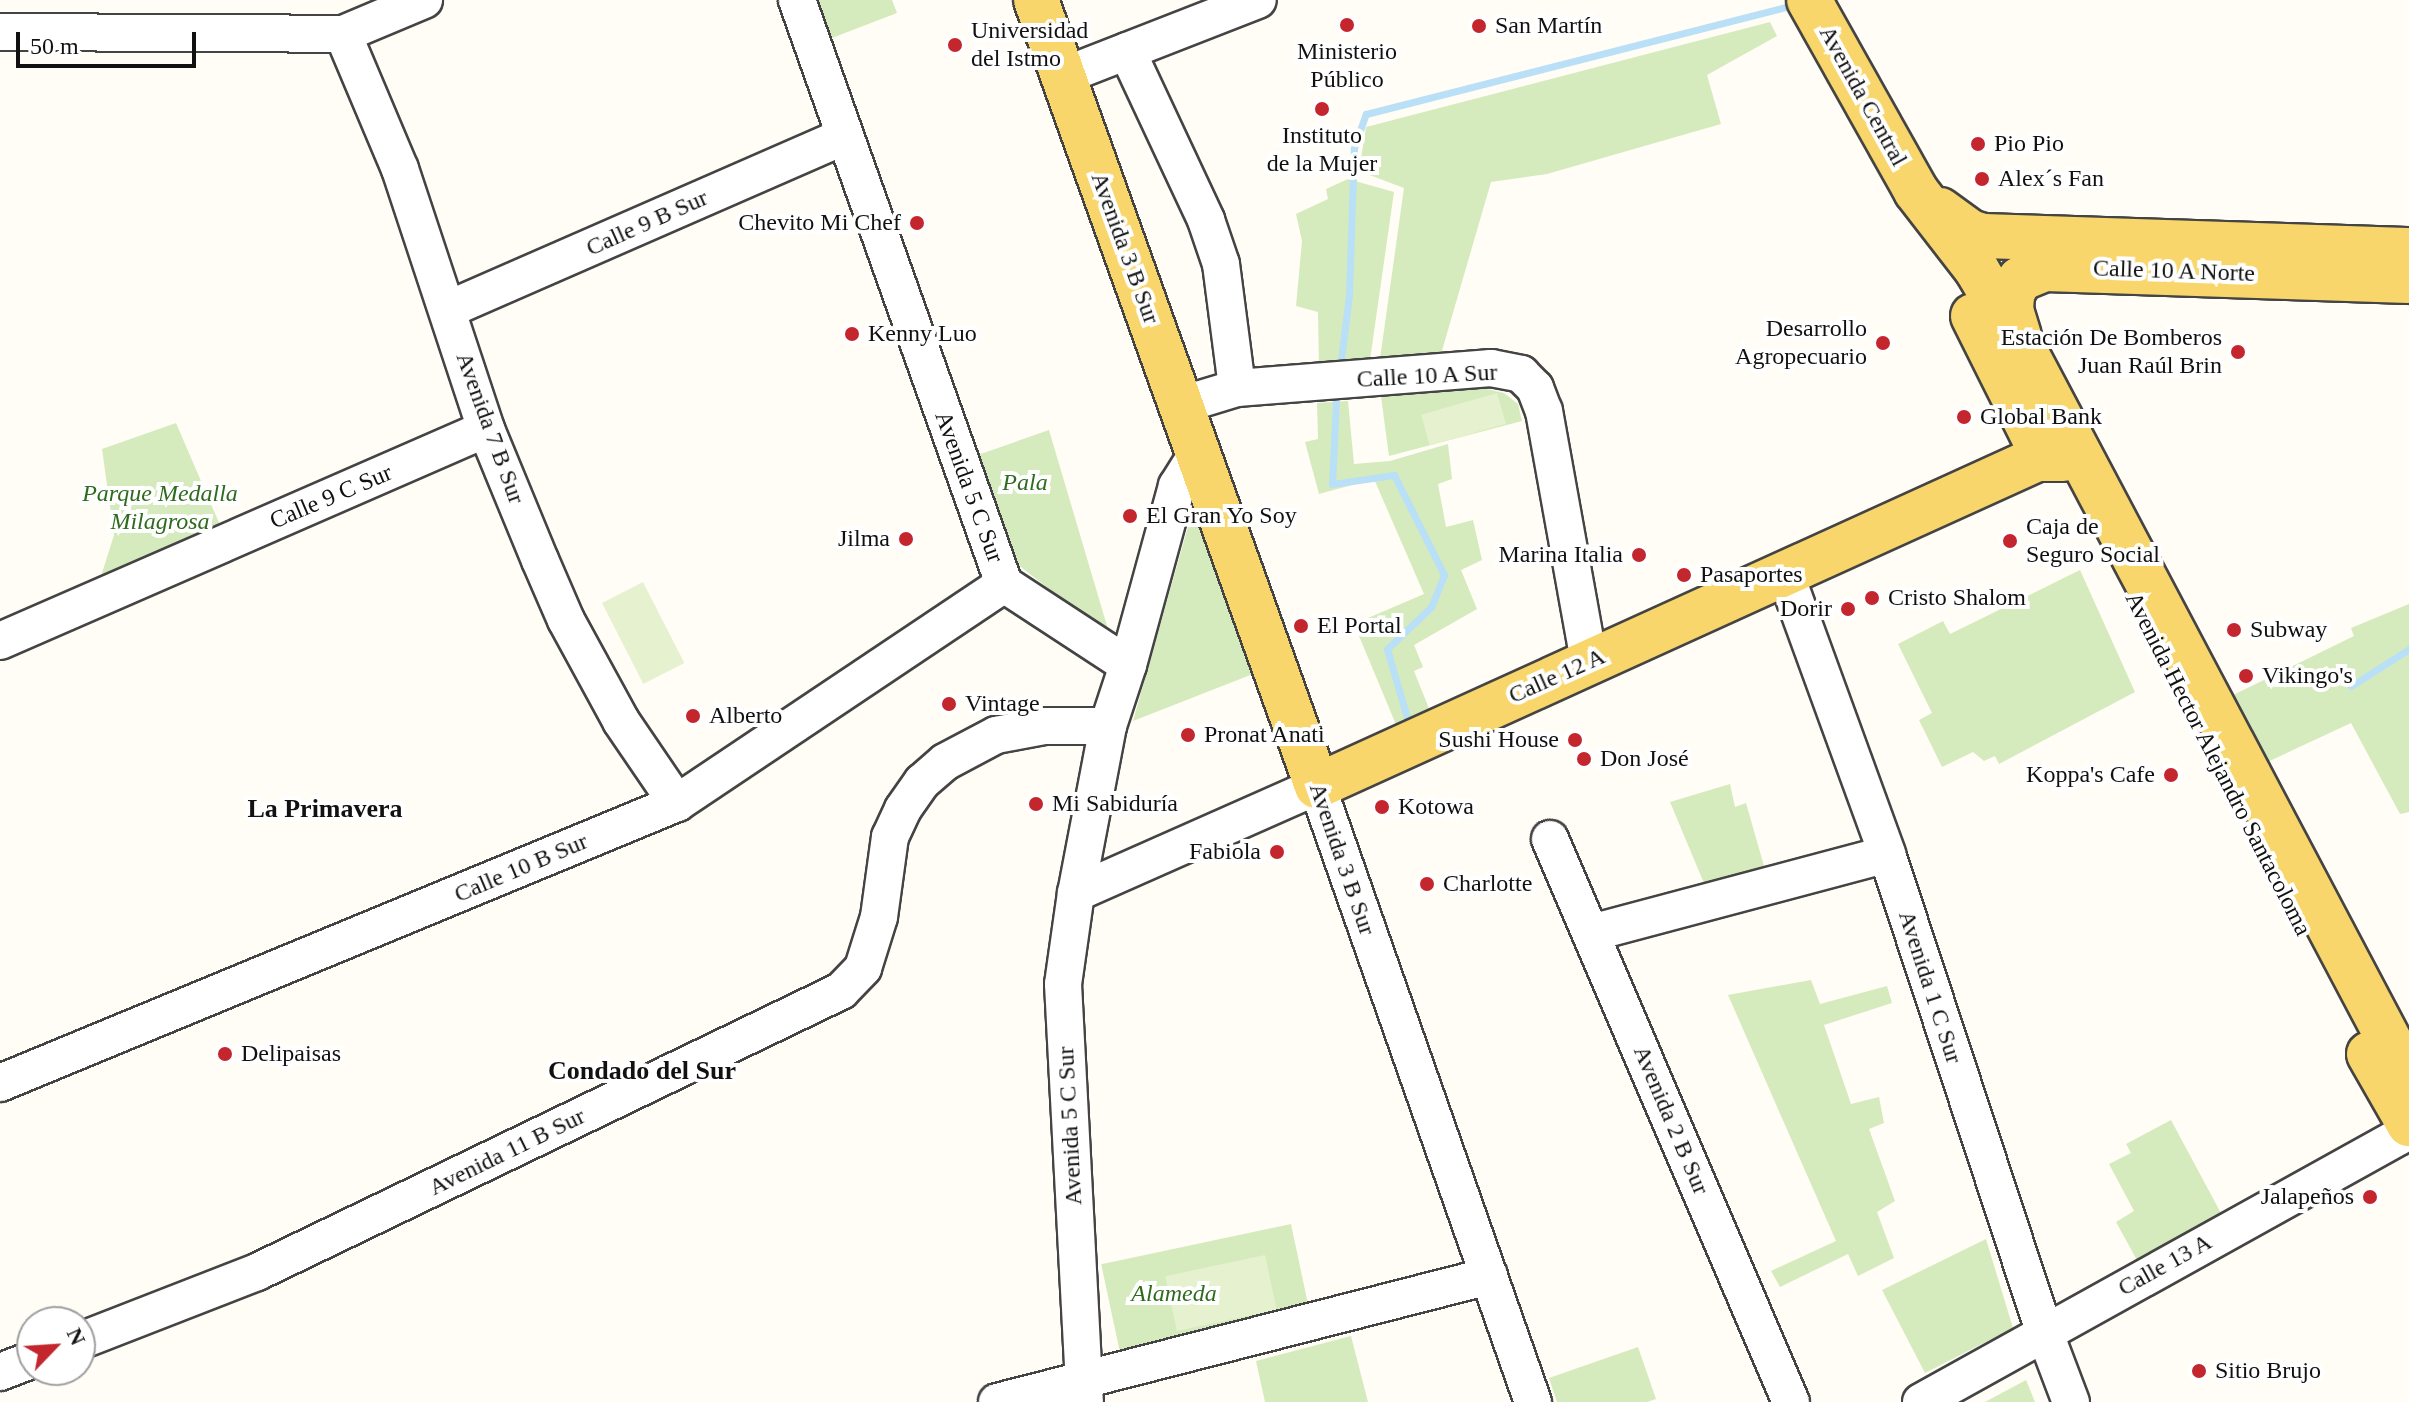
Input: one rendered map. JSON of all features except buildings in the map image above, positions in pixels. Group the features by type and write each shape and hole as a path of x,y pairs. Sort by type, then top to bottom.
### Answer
{"main road":[{"name":"Avenida 3 B Sur","path":"1036,0 1317,786"},
{"name":"Avenida Central","path":"1809,0 1916,191"},
{"name":"Calle 10 A Norte","path":"1916,191 1970,232 1995,237 2025,235 2319,262 2409,281"},
{"name":"Avenida Hector Alejandro Santacoloma","path":"1916,191 1977,270 2026,353 2401,1073 2409,1124"},
{"path":"1916,191 1926,223 2035,440 2050,459"},
{"path":"1977,270 1991,254 2025,235"},
{"name":"Calle 10 A Norte","path":"2026,353 2011,301 2020,279 2035,271 2069,267 2319,262 2409,250"},
{"name":"Avenida Hector Alejandro Santacoloma","path":"1977,270 1984,301 2050,459 2401,1073"},
{"name":"Calle 12 A","path":"1317,786 1785,573 2050,459"},
{"path":"1299,738 1325,759 1358,767"}],"street":[{"path":"0,32 343,34 424,0"},
{"name":"Avenida 5 C Sur","path":"797,0 1004,584 1128,665 1108,726 1076,893 1063,984 1084,1391"},
{"path":"1063,76 1258,0"},
{"name":"Avenida 7 B Sur","path":"343,34 400,169 449,309 486,429 566,620 621,721 677,803"},
{"path":"1127,51 1206,220 1221,264 1237,388"},
{"name":"Calle 9 B Sur","path":"449,309 845,136"},
{"name":"Calle 10 A Sur","path":"1181,405 1237,388 1491,368 1521,374 1535,388 1544,411 1589,662"},
{"name":"Calle 9 C Sur","path":"0,641 486,429"},
{"path":"1128,665 1177,486 1198,453"},
{"name":"Avenida 1 C Sur","path":"1785,573 1887,854 2044,1331 2071,1402"},
{"name":"Calle 10 B Sur","path":"0,1083 677,803 1004,584"},
{"name":"Avenida 11 B Sur","path":"96,1335 257,1272 841,991 863,968 879,917 890,837 903,809 922,782 945,762 996,735 1044,726 1108,726"},
{"name":"Calle 12 A","path":"1076,893 1317,786"},
{"name":"Avenida 3 B Sur","path":"1317,786 1533,1402"},
{"name":"Avenida 2 B Sur","path":"1550,839 1791,1402"},
{"path":"1591,933 1887,854"},
{"name":"Calle 13 A","path":"1921,1402 2409,1131"},
{"path":"997,1402 1084,1391 1489,1276"}],"green space":[{"path":"809,0 892,0 897,13 824,41"},
{"path":"1770,22 1777,36 1707,75 1721,124 1547,174 1491,182 1439,361 1379,366 1404,188 1359,171 1366,127"},
{"path":"1348,179 1394,192 1369,367 1319,369 1318,312 1296,306 1302,241 1296,214 1328,199 1326,189"},
{"path":"1461,383 1504,393 1518,404 1522,421 1389,456 1380,389"},
{"path":"1497,393 1506,424 1430,446 1421,415"},
{"path":"1348,401 1354,464 1390,461 1448,444 1452,479 1438,484 1446,527 1473,520 1482,560 1461,570 1477,609 1414,645 1423,667 1414,671 1430,711 1397,727 1354,624 1424,594 1374,479 1319,494 1305,442 1318,439 1317,403"},
{"name":"Parque Medalla Milagrosa","path":"176,423 223,532 96,592 114,535 102,449"},
{"name":"Pala","path":"1049,430 1110,636 1013,561 975,456"},
{"path":"1195,502 1258,672 1133,721"},
{"path":"2080,570 2135,692 1999,764 1995,756 1984,761 1973,752 1942,767 1919,720 1932,713 1898,644 1943,621 1950,634"},
{"path":"643,582 684,663 643,684 602,603"},
{"path":"2409,604 2409,812 2400,814 2351,723 2261,765 2229,697 2354,636 2351,628"},
{"path":"1730,784 1735,807 1746,803 1766,873 1706,888 1670,802"},
{"path":"1811,980 1820,1004 1887,986 1892,1003 1824,1025 1851,1104 1879,1097 1884,1123 1869,1129 1895,1201 1877,1212 1894,1258 1858,1276 1848,1254 1780,1287 1771,1271 1836,1241 1728,995"},
{"path":"2171,1120 2223,1217 2138,1262 2116,1222 2134,1211 2109,1164 2131,1153 2126,1144"},
{"name":"Alameda","path":"1291,1224 1310,1311 1120,1351 1101,1264"},
{"path":"1986,1239 2013,1328 1925,1373 1882,1290"},
{"path":"1265,1255 1277,1310 1177,1331 1165,1276"},
{"path":"1351,1336 1368,1402 1265,1402 1256,1361"},
{"path":"1638,1347 1656,1399 1647,1402 1557,1402 1549,1378"},
{"path":"2026,1380 2035,1402 1985,1402"}],"waterway":[{"path":"1341,360 1349,295 1354,148 1366,114 1790,6"},
{"path":"1336,400 1332,484 1394,475 1444,575 1431,607 1387,649 1410,728"},
{"path":"2351,686 2409,649"}],"place":[{"name":"Ministerio Público","path":"1347,25"},
{"name":"San Martín","path":"1479,26"},
{"name":"Universidad del Istmo","path":"955,45"},
{"name":"Instituto de la Mujer","path":"1322,109"},
{"name":"Pio Pio","path":"1978,144"},
{"name":"Alex´s Fan","path":"1982,179"},
{"name":"Chevito Mi Chef","path":"917,223"},
{"name":"Kenny Luo","path":"852,334"},
{"name":"Desarrollo Agropecuario","path":"1883,343"},
{"name":"Estación De Bomberos Juan Raúl Brin","path":"2238,352"},
{"name":"Global Bank","path":"1964,417"},
{"name":"El Gran Yo Soy","path":"1130,516"},
{"name":"Jilma","path":"906,539"},
{"name":"Caja de Seguro Social","path":"2010,541"},
{"name":"Marina Italia","path":"1639,555"},
{"name":"Pasaportes","path":"1684,575"},
{"name":"Cristo Shalom","path":"1872,598"},
{"name":"Dorir","path":"1848,609"},
{"name":"El Portal","path":"1301,626"},
{"name":"Subway","path":"2234,630"},
{"name":"Vikingo's","path":"2246,676"},
{"name":"Vintage","path":"949,704"},
{"name":"Alberto","path":"693,716"},
{"name":"Pronat Anati","path":"1188,735"},
{"name":"Sushi House","path":"1575,740"},
{"name":"Don José","path":"1584,759"},
{"name":"Koppa's Cafe","path":"2171,775"},
{"name":"Mi Sabiduría","path":"1036,804"},
{"name":"Kotowa","path":"1382,807"},
{"name":"Fabiola","path":"1277,852"},
{"name":"Charlotte","path":"1427,884"},
{"name":"Delipaisas","path":"225,1054"},
{"name":"Jalapeños","path":"2370,1197"},
{"name":"Sitio Brujo","path":"2199,1371"}],"district":[{"name":"La Primavera","path":"325,809"},
{"name":"Condado del Sur","path":"642,1071"}]}
